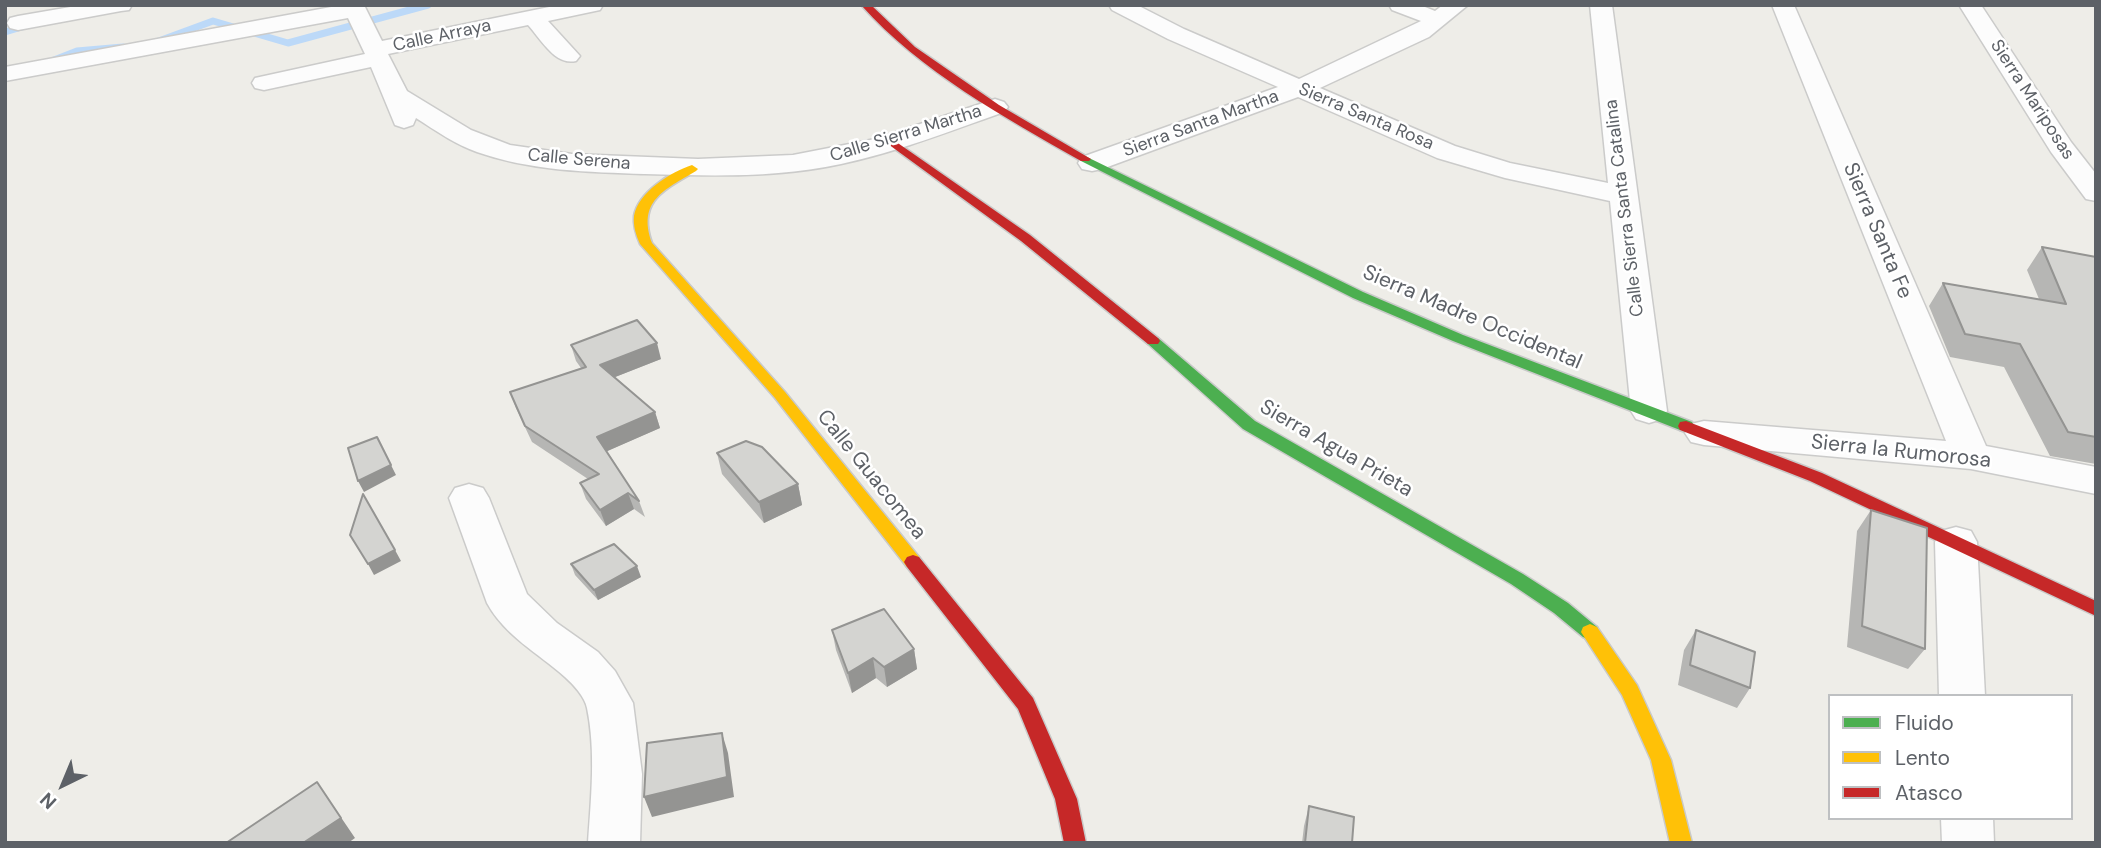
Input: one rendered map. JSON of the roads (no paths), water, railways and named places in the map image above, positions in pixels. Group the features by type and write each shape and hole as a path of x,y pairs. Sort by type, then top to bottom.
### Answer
{"street":[{"path":"14,37 121,5"},
{"name":"Calle Arraya","path":"264,83 376,54 592,5"},
{"name":"Sierra Madre Occidental","path":"865,5 912,49 995,107 1092,163 1359,295 1482,348 1816,477 2096,610"},
{"name":"Sierra Santa Rosa","path":"1120,5 1176,34 1473,162 1624,195"},
{"path":"1400,5 1447,13"},
{"name":"Calle Sierra Santa Catalina","path":"1601,5 1649,411"},
{"name":"Sierra Santa Fe","path":"1783,5 1971,456"},
{"name":"Sierra Mariposas","path":"1970,5 2060,146 2096,192"},
{"path":"5,74 354,8"},
{"name":"Calle Serena","path":"354,8 397,96 406,123 432,142 489,169 551,180 659,189"},
{"name":"Sierra Santa Martha","path":"1092,163 1299,88 1420,32 1447,13"},
{"path":"533,18 568,56"},
{"name":"Calle Serena","path":"397,96 472,140 510,153 542,160 692,169"},
{"name":"Calle Sierra Martha","path":"692,169 780,165 820,160 892,142 995,107"},
{"name":"Sierra Agua Prieta","path":"892,142 999,217 1085,282 1249,425 1517,579 1562,608 1594,636 1630,691 1661,760 1681,843"},
{"path":"2060,146 2096,150"},
{"name":"Calle Guacomea","path":"692,169 659,189 639,211 637,226 646,244 780,395 1026,704 1066,799 1075,843"},
{"name":"Sierra la Rumorosa","path":"1704,433 1971,456 2096,481"},
{"path":"468,498 509,603 541,635 582,666 610,703 617,774 614,843"},
{"path":"1956,542 1962,694"},
{"path":"1967,820 1968,843"}],"waterway":[{"path":"156,42 213,21 288,43 428,5"},
{"path":"5,32 25,26"},
{"path":"54,60 77,51 123,47"}]}
